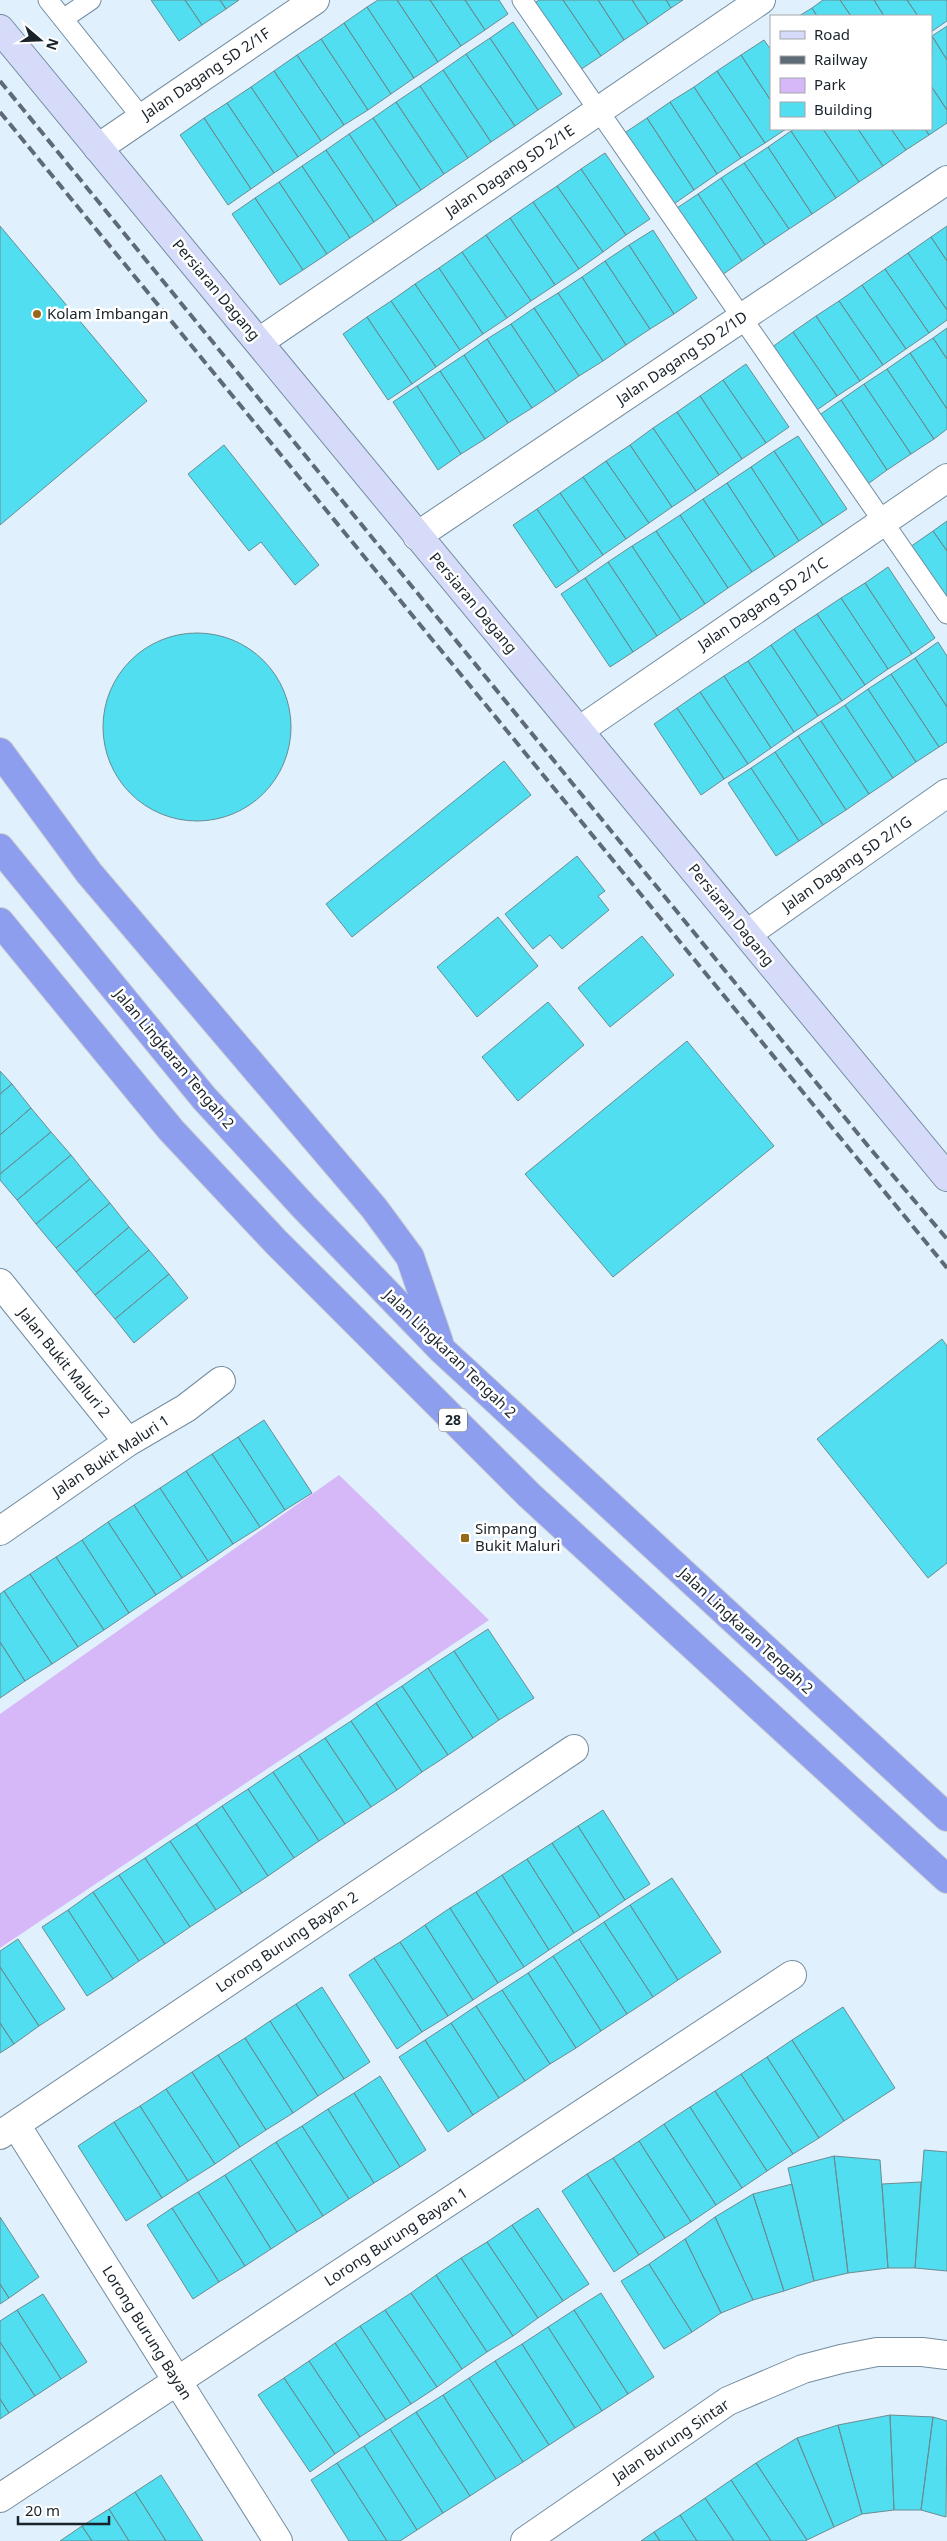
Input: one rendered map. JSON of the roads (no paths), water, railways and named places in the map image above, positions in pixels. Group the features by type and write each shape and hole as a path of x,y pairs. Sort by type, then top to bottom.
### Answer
{"highway":[{"path":"0,752 88,873 374,1208 410,1258 442,1350"},
{"name":"Jalan Lingkaran Tengah 2","path":"0,848 204,1098 304,1207 442,1350 947,1817"},
{"name":"28","path":"0,922 171,1130 276,1242 528,1495 947,1880"}],"main road":[{"name":"Persiaran Dagang","path":"0,29 947,1177"}],"street":[{"name":"Jalan Dagang SD 2/1F","path":"98,148 315,0"},
{"name":"Jalan Dagang SD 2/1E","path":"260,342 761,0"},
{"name":"Jalan Dagang SD 2/1D","path":"417,536 947,180"},
{"name":"Jalan Dagang SD 2/1C","path":"580,730 947,478"},
{"name":"Jalan Dagang SD 2/1G","path":"747,934 947,793"},
{"name":"Jalan Bukit Maluri 2","path":"0,1283 128,1442"},
{"name":"Jalan Bukit Maluri 1","path":"0,1531 128,1442 186,1408 221,1381"},
{"name":"Lorong Burung Bayan 2","path":"8,2130 574,1749"},
{"name":"Lorong Burung Bayan 1","path":"0,2498 792,1975"},
{"name":"Lorong Burung Bayan","path":"8,2130 177,2381 278,2541"},
{"name":"Jalan Burung Sintar","path":"539,2537 728,2401 789,2375 841,2359 877,2352 922,2352 947,2355"}],"lane":[{"path":"48,0 142,118"},
{"path":"64,20 91,0"},
{"path":"522,0 947,614"}],"railway":[{"path":"0,81 868,1146 947,1239"},
{"path":"0,112 947,1268"}],"place":[{"name":"Kolam Imbangan","path":"37,314"},
{"name":"Simpang Bukit Maluri","path":"465,1538"}]}
